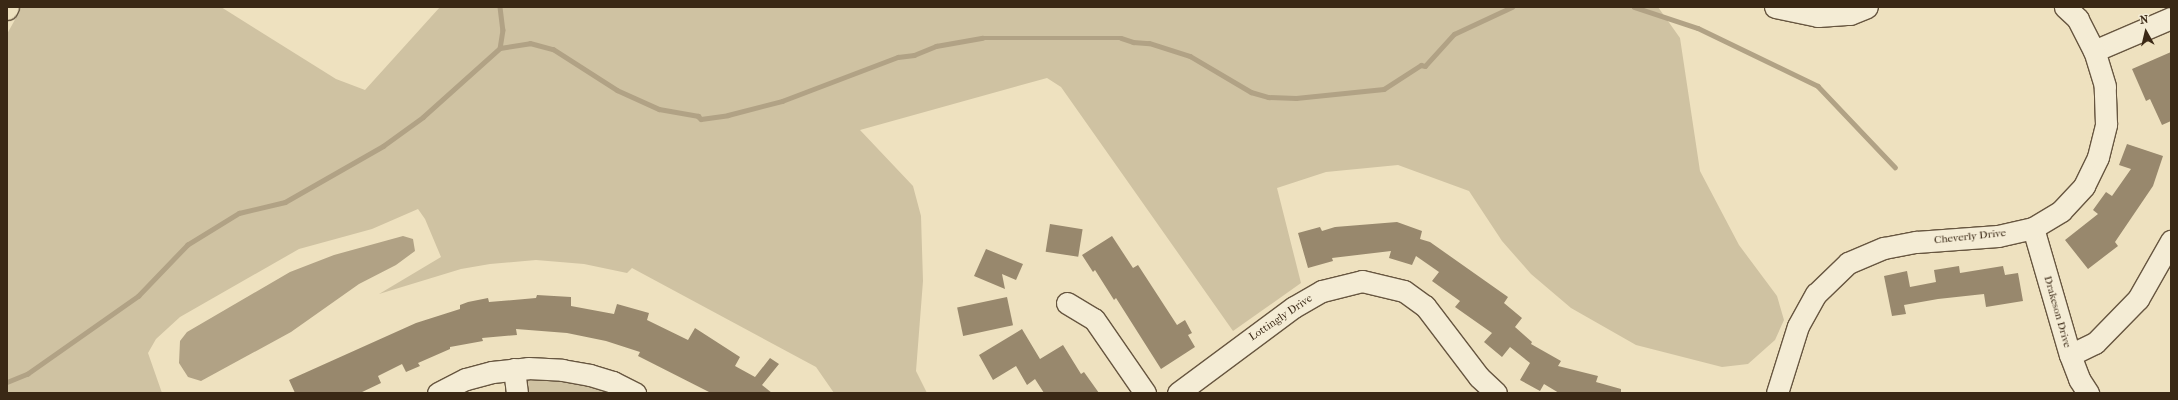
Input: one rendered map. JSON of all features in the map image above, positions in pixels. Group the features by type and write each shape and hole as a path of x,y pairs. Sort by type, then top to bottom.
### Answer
{"street":[{"path":"1775,7 1818,16 1850,14 1868,7"},
{"name":"Cheverly Drive","path":"1777,393 1802,319 1816,294 1848,263 1884,248 1900,245 1998,236 2033,228 2061,211 2084,186 2098,157 2106,124 2105,86 2094,51 2078,19 2065,7"},
{"path":"2094,51 2171,18"},
{"name":"Drakeson Drive","path":"2033,228 2070,355 2079,379 2088,393"},
{"path":"2070,355 2095,343 2138,299 2171,241"},
{"name":"Lottingly Drive","path":"1178,393 1294,307 1322,291 1362,281 1404,291 1424,306 1479,377 1496,393"},
{"path":"1067,302 1094,320 1145,393"},
{"path":"438,393 466,379 514,369 569,371 613,382 635,393"},
{"path":"514,369 517,393"}],"shaded area":[{"path":"22,7 221,7 336,79 365,90 440,7 1658,7 1680,38 1700,171 1739,245 1777,296 1784,320 1775,340 1748,364 1722,367 1636,345 1571,308 1531,274 1502,241 1469,191 1398,165 1326,172 1277,188 1301,283 1233,331 1061,87 1047,78 860,130 913,186 921,216 923,281 916,371 927,393 834,393 816,367 632,268 627,273 584,264 536,260 490,264 461,269 379,294 441,257 425,219 418,209 372,229 299,249 180,317 156,339 148,353 162,393 7,393 7,34"},
{"path":"403,236 413,239 415,251 396,265 359,284 291,332 201,381 188,377 179,363 180,341 187,332 290,272 334,255"},
{"path":"528,368 635,393 517,393"}],"building":[{"path":"2171,52 2171,121 2162,125 2150,99 2146,101 2132,69"},
{"path":"2127,144 2163,156 2153,186 2115,242 2118,246 2088,269 2065,240 2098,214 2093,210 2106,192 2112,196 2131,169 2119,165"},
{"path":"1397,222 1422,231 1420,239 1430,242 1508,297 1504,303 1522,318 1515,327 1532,342 1531,344 1561,361 1558,366 1598,376 1596,382 1621,389 1621,393 1559,393 1544,384 1540,391 1520,380 1530,363 1510,347 1502,357 1484,342 1492,333 1455,307 1460,301 1432,281 1439,272 1416,256 1412,265 1389,258 1391,251 1332,258 1333,261 1308,268 1298,233 1320,227 1322,231 1335,227"},
{"path":"1050,224 1083,229 1078,257 1046,252"},
{"path":"1112,236 1133,268 1138,265 1177,325 1185,320 1192,333 1188,335 1195,347 1161,369 1116,298 1114,300 1095,270 1093,272 1082,255"},
{"path":"986,249 1023,264 1016,280 1002,274 1005,289 974,276"},
{"path":"1959,266 1960,273 2003,266 2005,275 2018,273 2023,301 1986,307 1984,294 1938,299 1904,305 1906,314 1892,316 1884,276 1907,271 1910,287 1936,282 1934,270"},
{"path":"537,295 571,297 571,306 614,314 617,304 649,313 647,320 688,340 695,328 740,357 735,366 755,377 770,358 779,364 762,385 772,393 711,393 638,356 640,352 606,341 567,333 516,329 517,335 482,338 483,341 450,347 450,349 418,363 420,366 406,372 402,364 378,376 381,383 360,393 295,393 289,380 416,323 460,309 460,305 468,302 488,298 489,302 536,298"},
{"path":"1007,297 1013,325 963,336 957,308"},
{"path":"1022,329 1040,359 1063,345 1081,374 1084,372 1099,393 1044,393 1035,379 1027,385 1016,366 993,380 979,355"}],"waterway":[{"path":"500,7 503,30 500,48"},
{"path":"7,382 27,374 138,296 187,245 239,213 285,202 383,146 423,117 500,48 530,43 553,49 617,90 659,109 698,116 701,119 728,115 782,101 898,57 914,55 936,46 982,38 1121,38 1133,42 1149,43 1190,56 1251,92 1268,97 1296,98 1384,89 1421,65 1425,66 1454,34 1512,7"},
{"path":"1634,7 1698,28 1818,86 1895,167"}]}
